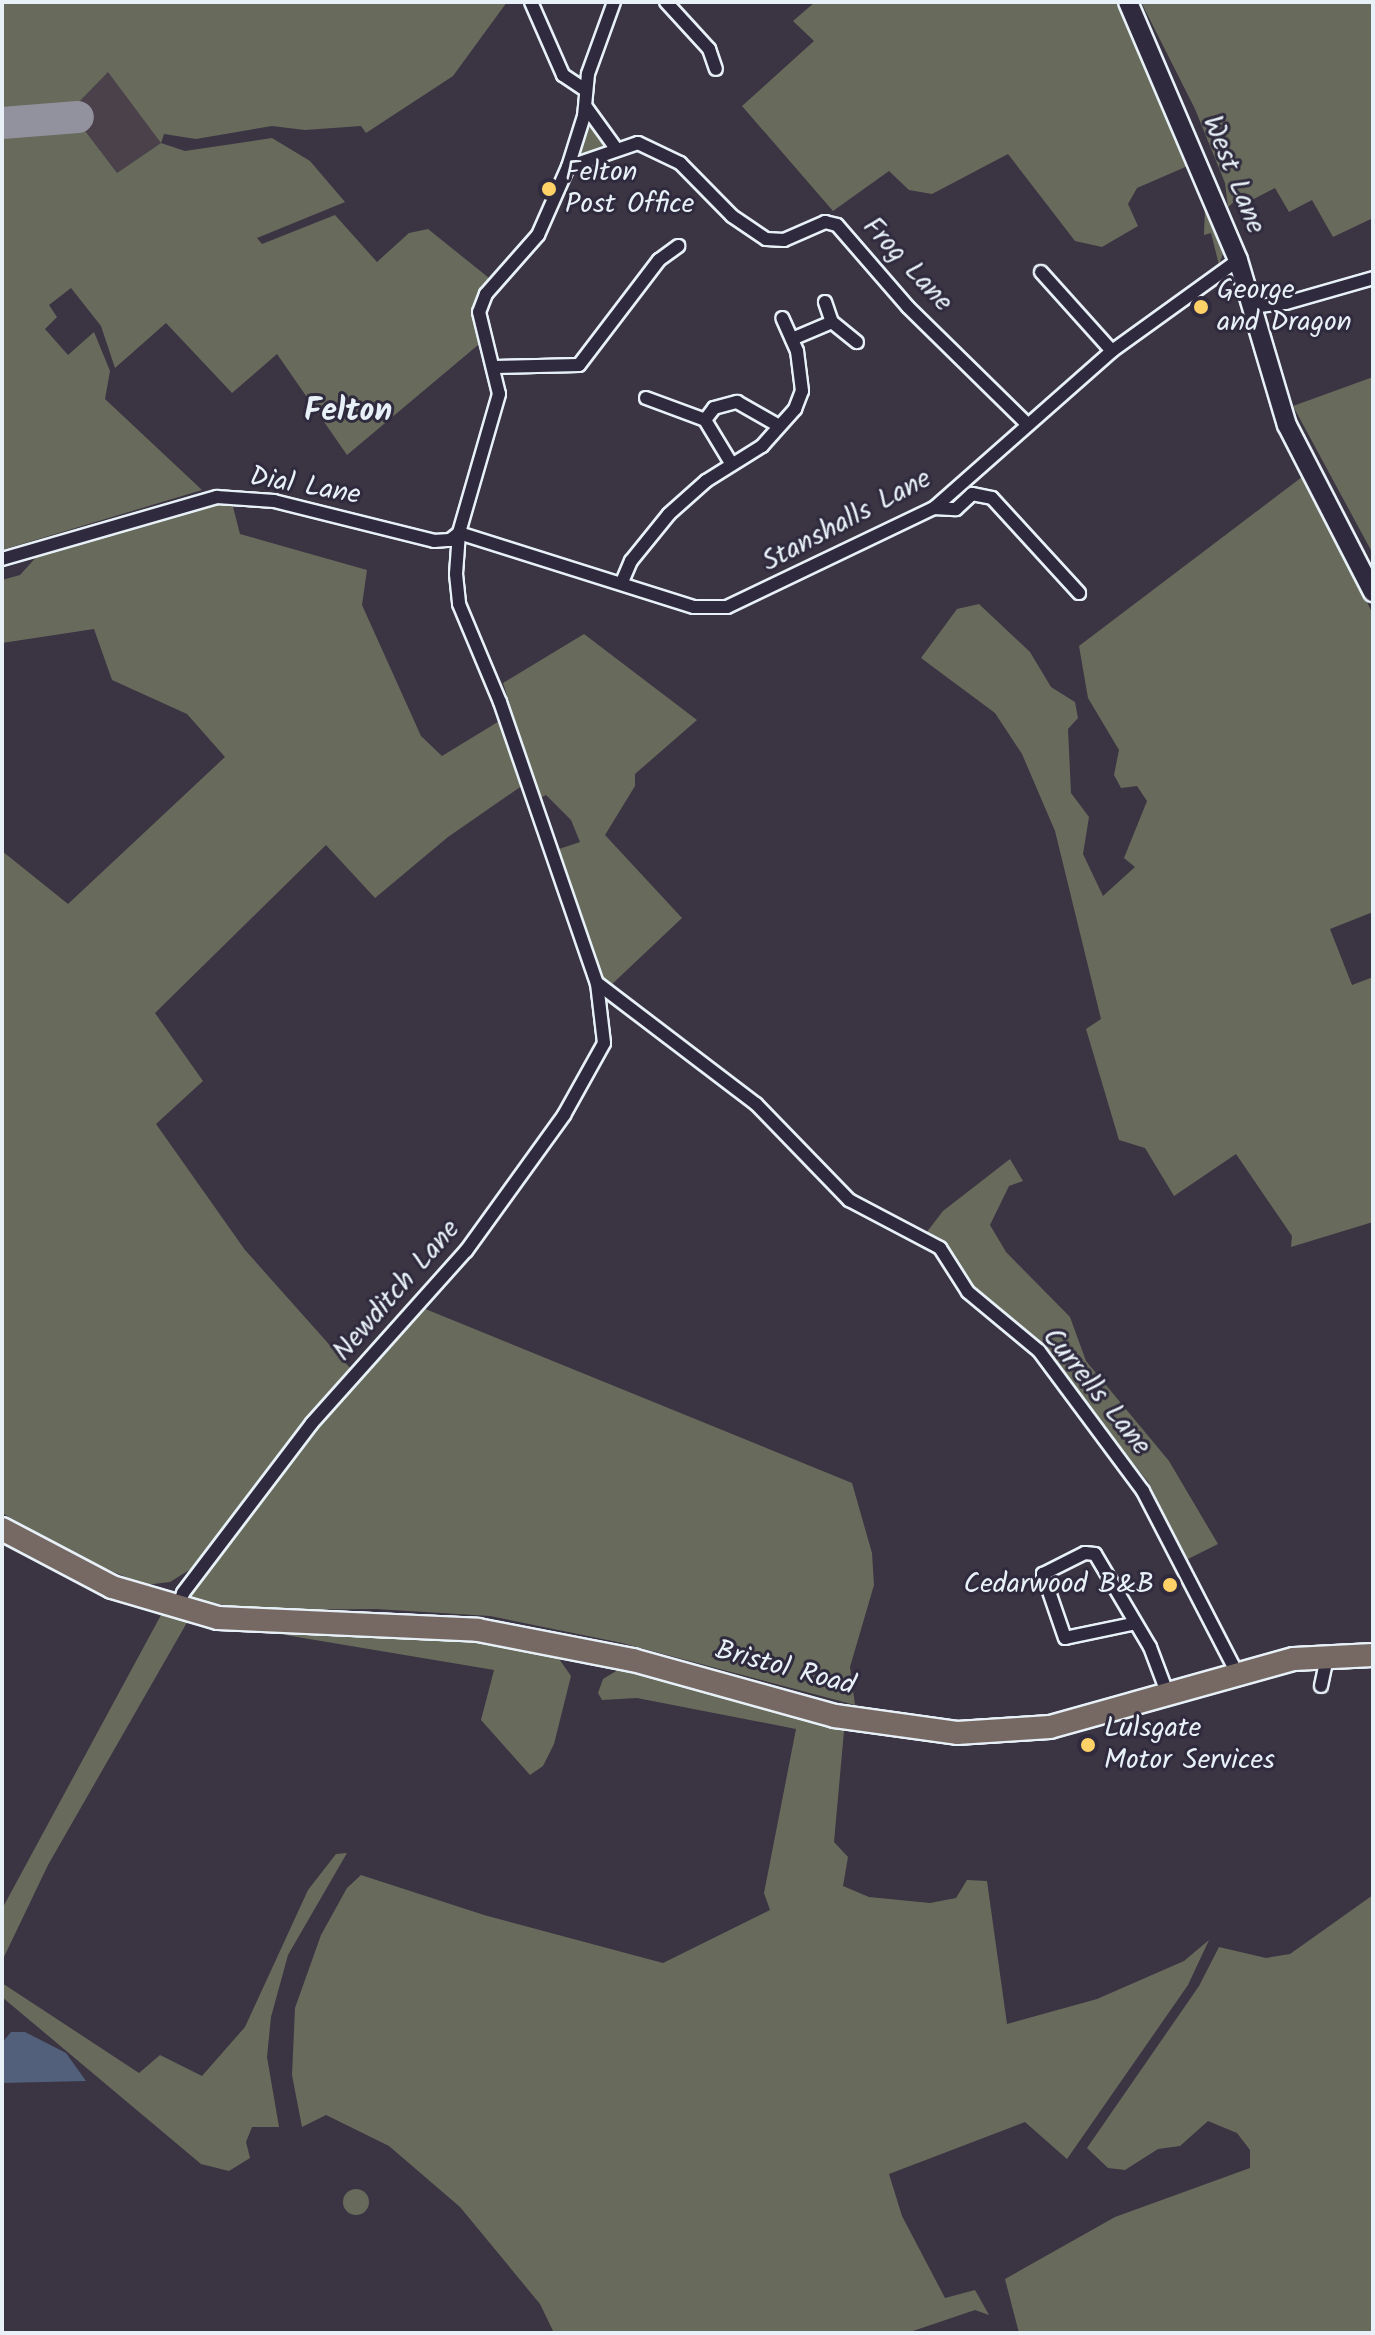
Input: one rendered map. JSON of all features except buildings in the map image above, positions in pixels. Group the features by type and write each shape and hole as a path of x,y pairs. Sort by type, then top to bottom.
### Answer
{"highway":[{"name":"Bristol Road","path":"2,1529 112,1587 177,1609 231,1619 434,1627 522,1637 633,1660 835,1716 957,1733 1050,1727 1237,1673 1328,1654 1373,1655"}],"street":[{"path":"531,2 563,75 585,90"},
{"path":"568,167 586,107 585,90 614,2"},
{"path":"666,2 712,55 716,69"},
{"name":"West Lane","path":"1128,2 1238,260 1287,425 1373,592"},
{"path":"712,55 725,51"},
{"path":"586,107 615,147"},
{"name":"Frog Lane","path":"568,167 615,147 638,143 665,153 732,216 766,239 784,240 825,222 837,225 908,307 1026,423"},
{"name":"Newditch Lane","path":"177,1609 183,1593 312,1423 466,1251 564,1115 604,1043 597,983 500,702 459,604 459,533 499,394 495,367 479,312 486,294 538,235 568,167"},
{"path":"495,367 579,365 630,295 678,246"},
{"name":"Stanshalls Lane","path":"459,533 694,607 727,607 934,508 1026,423 1112,351 1238,260"},
{"path":"1041,272 1112,351"},
{"path":"1251,307 1286,303 1373,278"},
{"path":"825,302 832,322 857,342"},
{"path":"622,582 669,514 731,463 762,446 795,409 802,391 792,339 782,318"},
{"path":"792,339 832,322"},
{"path":"646,398 705,420 731,463"},
{"path":"705,420 714,408 737,402 779,426"},
{"path":"934,508 956,509 972,494 992,498 1079,593"},
{"name":"Dial Lane","path":"2,559 217,497 274,501 434,541 450,540 459,533"},
{"name":"Currells Lane","path":"597,983 756,1104 849,1200 940,1248 968,1292 1039,1351 1143,1491 1237,1673"},
{"path":"1132,1624 1065,1638 1043,1574 1085,1553 1095,1554 1132,1624 1150,1647 1168,1695"},
{"path":"1321,1686 1328,1654"}],"shaded area":[{"path":"2,2 67,2 161,143 111,177 2,134"}],"green space":[{"path":"2,2 507,2 453,76 366,133 361,126 305,130 272,126 196,139 164,134 161,143 108,72 74,107 2,117"},
{"path":"815,2 1116,2 1190,165 1137,188 1128,204 1138,226 1102,247 1075,241 1008,154 932,194 909,190 889,171 833,211 742,106 814,41 793,21"},
{"path":"1141,2 1373,2 1373,218 1333,237 1312,200 1289,212 1275,188 1252,200 1244,193 1228,207 1225,183 1195,109"},
{"path":"589,120 608,148 574,158"},
{"path":"82,127 117,173 161,143 185,151 272,138 310,161 345,202 257,238 262,244 335,215 377,262 409,233 428,229 489,278 473,310 484,340 347,455 277,354 232,393 166,323 115,368 101,326 71,288 49,305 57,317 45,329 68,355 94,332 110,371 105,399 202,490 2,550 2,130"},
{"path":"1205,208 1225,248 1219,265 1211,233 1204,235"},
{"path":"1373,377 1373,554 1293,406"},
{"path":"1302,477 1373,614 1373,912 1330,929 1352,985 1373,977 1373,1222 1291,1247 1292,1236 1236,1154 1174,1196 1145,1148 1119,1140 1086,1029 1101,1019 1055,831 1022,754 995,713 921,658 957,609 979,604 1030,652 1051,687 1075,702 1078,718 1068,729 1071,793 1089,817 1083,854 1103,896 1135,867 1124,858 1147,801 1137,786 1121,788 1114,775 1119,750 1088,698 1079,646"},
{"path":"220,503 232,503 240,534 367,570 362,605 421,736 442,756 501,720 523,785 448,837 375,898 326,845 155,1013 203,1081 156,1124 245,1250 351,1369 194,1567 170,1582 145,1585 90,1562 2,1513 2,851 68,904 225,757 187,714 112,680 94,629 2,643 2,580 20,575 40,553"},
{"path":"584,634 697,720 635,774 635,786 605,835 682,918 609,987 602,978 559,849 580,842 571,820 546,795 540,798 503,683"},
{"path":"1010,1159 1023,1181 1009,1186 990,1225 1006,1252 1070,1317 1086,1361 1169,1461 1218,1544 1186,1560 1149,1483 1054,1364 972,1289 940,1243 926,1233 943,1211"},
{"path":"423,1308 852,1483 872,1553 874,1585 850,1667 855,1705 622,1643 490,1616 376,1609 251,1610 191,1599 190,1594 289,1460"},
{"path":"161,1615 189,1619 48,1865 2,1961 2,1909"},
{"path":"250,1629 468,1639 557,1656 571,1676 554,1744 543,1766 530,1775 481,1720 494,1670"},
{"path":"621,1668 836,1724 844,1731 834,1842 848,1857 843,1886 869,1897 930,1903 956,1898 967,1880 987,1881 1007,2024 1097,1999 1184,1961 1209,1940 1188,1985 1067,2159 1025,2122 889,2174 902,2216 945,2298 975,2290 989,2315 975,2310 907,2333 554,2333 540,2304 460,2207 389,2146 326,2115 302,2127 292,2075 295,2008 321,1935 347,1888 361,1875 484,1915 663,1963 770,1910 764,1893 796,1729 637,1698 602,1700 598,1693 603,1679"},
{"path":"347,1853 288,1955 271,2017 267,2057 279,2127 252,2127 246,2142 250,2158 229,2171 201,2164 2,1997 2,1983 139,2073 160,2055 202,2076 245,2027 308,1890 336,1854"},
{"path":"1373,1895 1373,2333 1019,2333 1005,2279 1115,2217 1250,2168 1250,2150 1237,2133 1208,2121 1180,2146 1158,2149 1125,2170 1108,2168 1087,2148 1199,1986 1219,1947 1266,1958 1290,1954"},
{"path":"356,2189 365,2193 369,2202 365,2211 356,2215 347,2211 343,2202 347,2193"}],"water":[{"path":"11,2032 25,2032 66,2053 86,2081 2,2083 2,2043"}],"taxiway":[{"path":"2,123 78,117"}],"place":[{"name":"Felton Post Office","path":"549,189"},
{"name":"George and Dragon","path":"1201,307"},
{"name":"Cedarwood B&B","path":"1170,1585"},
{"name":"Lulsgate Motor Services","path":"1088,1745"}],"district":[{"name":"Felton","path":"348,412"}]}
